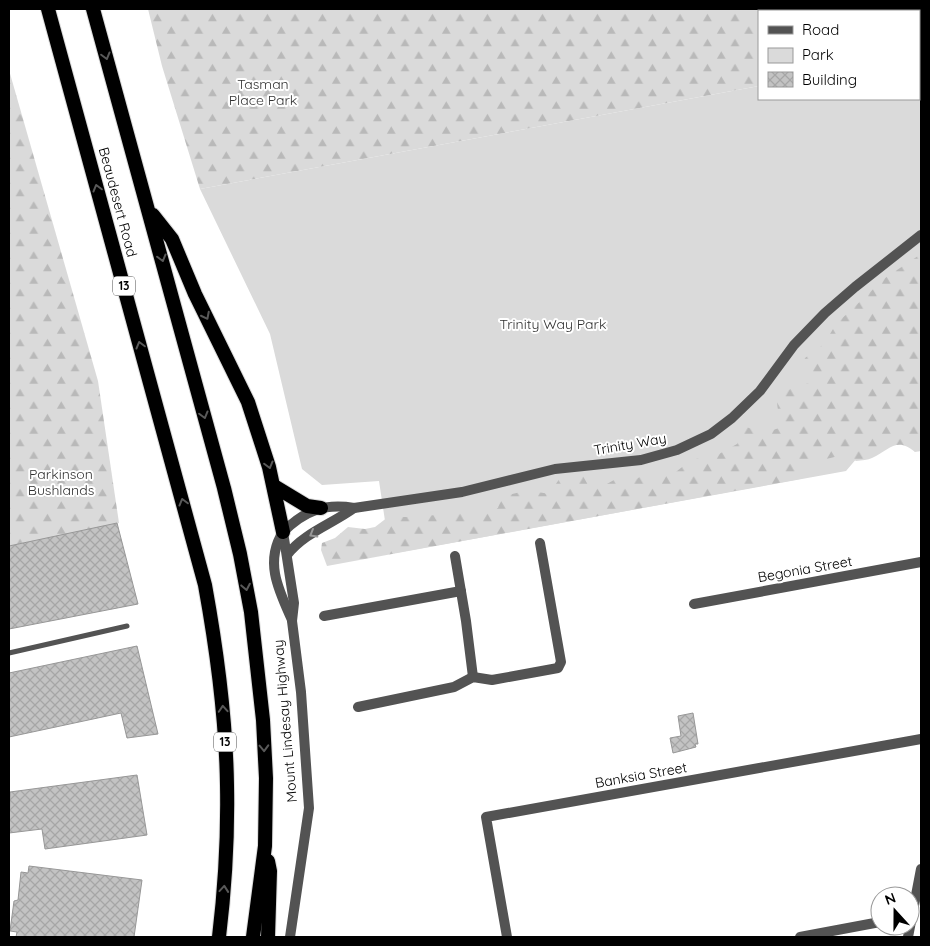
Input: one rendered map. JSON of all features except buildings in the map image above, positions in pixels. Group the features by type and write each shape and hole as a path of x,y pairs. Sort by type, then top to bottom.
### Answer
{"highway":[{"name":"Beaudesert Road","path":"48,9 195,549 215,643 221,690 228,784 225,886 219,937"},
{"name":"Beaudesert Road","path":"93,9 224,488 236,539"},
{"path":"149,211 172,239 195,294 248,402 266,453 283,532"},
{"path":"274,486 307,506 321,508"},
{"name":"Mount Lindesay Highway","path":"236,539 251,612 258,662 265,759 265,846 253,937"},
{"path":"265,846 270,871 268,937"}],"street":[{"name":"Trinity Way","path":"283,532 298,518 321,508 338,505 354,508 462,492 555,469 642,460 677,450 711,434 732,418 760,391 794,345 825,314 862,281 921,235"},
{"name":"Trinity Way","path":"287,555 292,548 306,537 354,508"},
{"name":"Mount Lindesay Highway","path":"283,532 294,603 292,621 301,692 309,808 290,937"},
{"name":"Mount Lindesay Highway","path":"283,532 273,556 274,575 292,621"},
{"path":"358,707 454,687 473,677 492,680 558,668 561,662 540,543"},
{"path":"455,556 473,677"},
{"name":"Begonia Street","path":"694,604 921,562"},
{"path":"324,616 461,591"},
{"name":"Banksia Street","path":"507,937 486,817 921,739"},
{"path":"917,886 921,869"},
{"path":"800,937 870,924"}],"lane":[{"path":"9,653 127,626"}],"green space":[{"name":"Tasman Place Park","path":"148,9 916,9 758,10 758,86 200,189 162,66"},
{"name":"Trinity Way Park","path":"920,56 921,383 846,471 390,554 379,481 322,485 302,469 270,334 200,189 758,86 758,100 920,100"},
{"name":"Parkinson Bushlands","path":"9,70 98,381 119,523 9,546"},
{"path":"921,254 921,451 915,452 909,447 898,445 888,448 870,459 856,461 846,454 815,462 800,479 327,566 321,550 322,543 335,538 348,527 365,529 375,527 388,517 417,517 498,508 500,499 518,492 530,491 549,494 560,478 583,476 588,485 605,485 623,475 634,481 644,474 652,472 672,475 691,460 719,454 737,444 746,427 762,431 779,428 777,400 785,392 793,388 811,383 813,377 804,373 802,367 805,358 824,344 836,324 885,278"}]}
